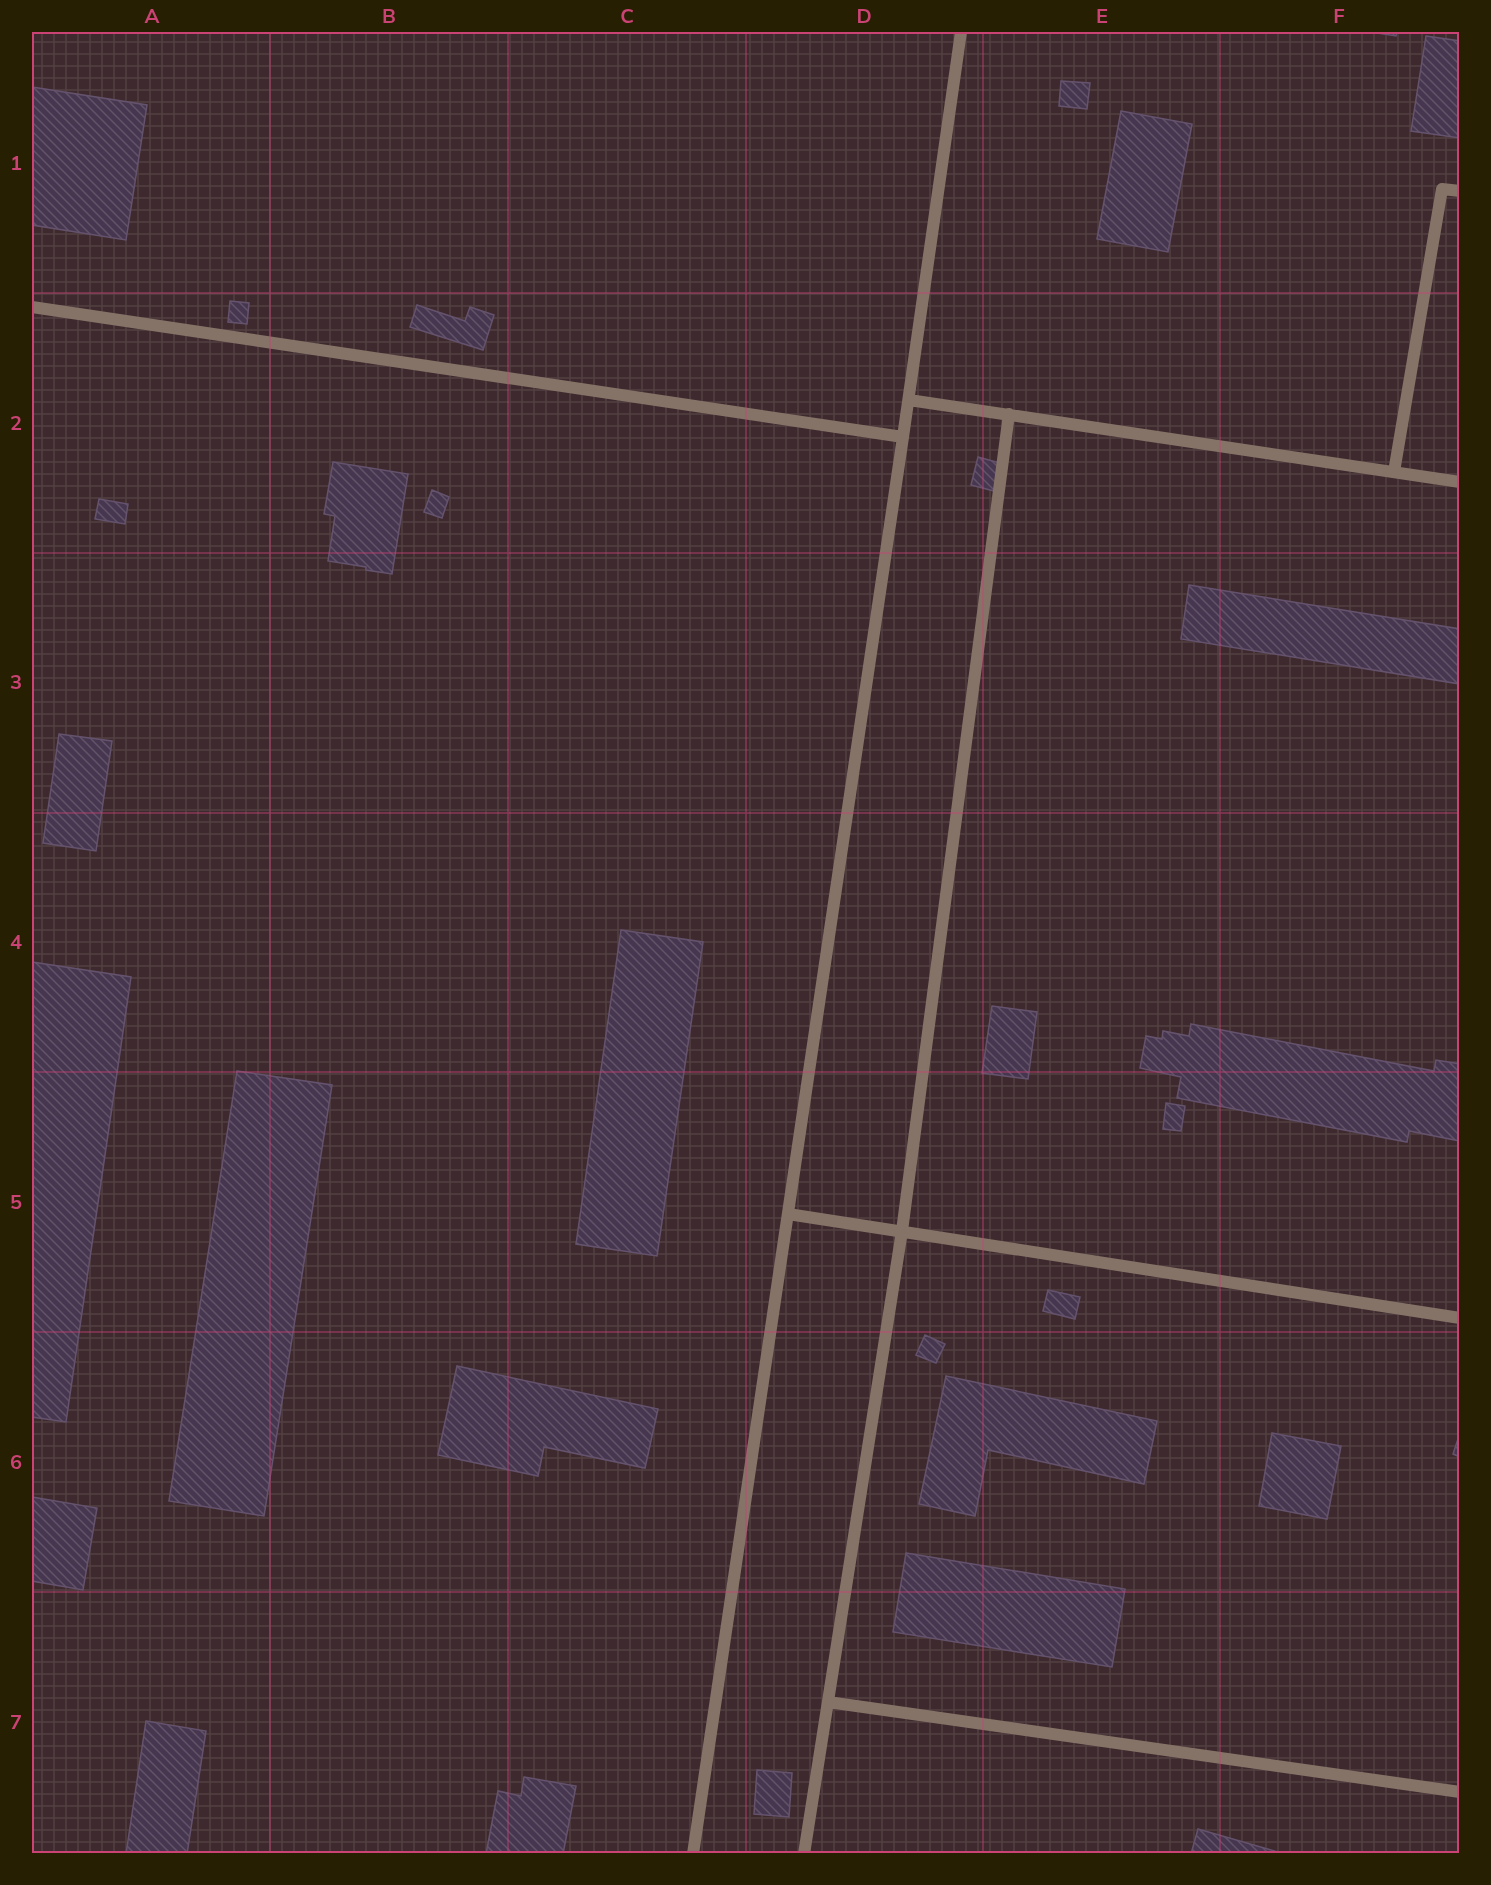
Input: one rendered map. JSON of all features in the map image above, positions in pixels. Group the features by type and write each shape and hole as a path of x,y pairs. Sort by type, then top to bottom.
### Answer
{"lane":[{"path":"693,1854 909,400 960,32"},
{"path":"1394,472 1442,189 1460,191"},
{"path":"32,308 903,437"},
{"path":"909,400 1460,482"},
{"path":"804,1854 902,1231 1009,414"},
{"path":"788,1214 1460,1318"},
{"path":"828,1702 1460,1792"}],"shaded area":[{"path":"32,32 1459,32 1459,1853 32,1853"}],"building":[{"path":"1371,32 1397,32 1396,36"},
{"path":"1426,36 1460,41 1460,138 1411,131"},
{"path":"1061,81 1090,83 1087,109 1059,106"},
{"path":"32,87 147,105 126,240 32,225"},
{"path":"1121,111 1192,124 1168,252 1097,239"},
{"path":"230,301 249,303 247,324 228,322"},
{"path":"417,305 465,321 470,307 494,315 483,350 410,327"},
{"path":"978,457 1000,463 994,491 971,485"},
{"path":"333,462 408,474 392,574 328,561 335,516 324,514"},
{"path":"432,490 449,497 442,518 424,512"},
{"path":"99,499 128,504 125,524 95,519"},
{"path":"1189,585 1460,629 1460,684 1181,639"},
{"path":"59,734 112,741 96,851 43,843"},
{"path":"621,930 703,942 657,1256 576,1244"},
{"path":"32,962 131,977 66,1422 32,1417"},
{"path":"992,1006 1037,1012 1028,1079 982,1073"},
{"path":"1191,1024 1434,1071 1436,1060 1460,1064 1460,1141 1409,1131 1407,1142 1177,1098 1181,1077 1140,1068 1146,1036 1162,1039 1163,1031 1189,1036"},
{"path":"237,1071 332,1085 264,1516 169,1501"},
{"path":"1166,1103 1185,1106 1181,1131 1163,1129"},
{"path":"1048,1290 1080,1297 1075,1319 1043,1311"},
{"path":"925,1335 945,1344 936,1363 916,1355"},
{"path":"457,1366 658,1409 645,1468 544,1447 538,1476 438,1455"},
{"path":"946,1376 1157,1421 1144,1484 988,1450 975,1516 919,1504"},
{"path":"1272,1433 1341,1446 1327,1519 1259,1506"},
{"path":"1460,1433 1460,1457 1453,1454"},
{"path":"32,1497 97,1508 83,1590 32,1581"},
{"path":"906,1553 1125,1589 1112,1667 893,1632"},
{"path":"146,1721 206,1731 187,1854 126,1854"},
{"path":"757,1770 792,1773 789,1817 754,1814"},
{"path":"524,1777 576,1786 563,1854 486,1854 498,1791 521,1796"},
{"path":"1198,1829 1285,1854 1191,1854"}]}
